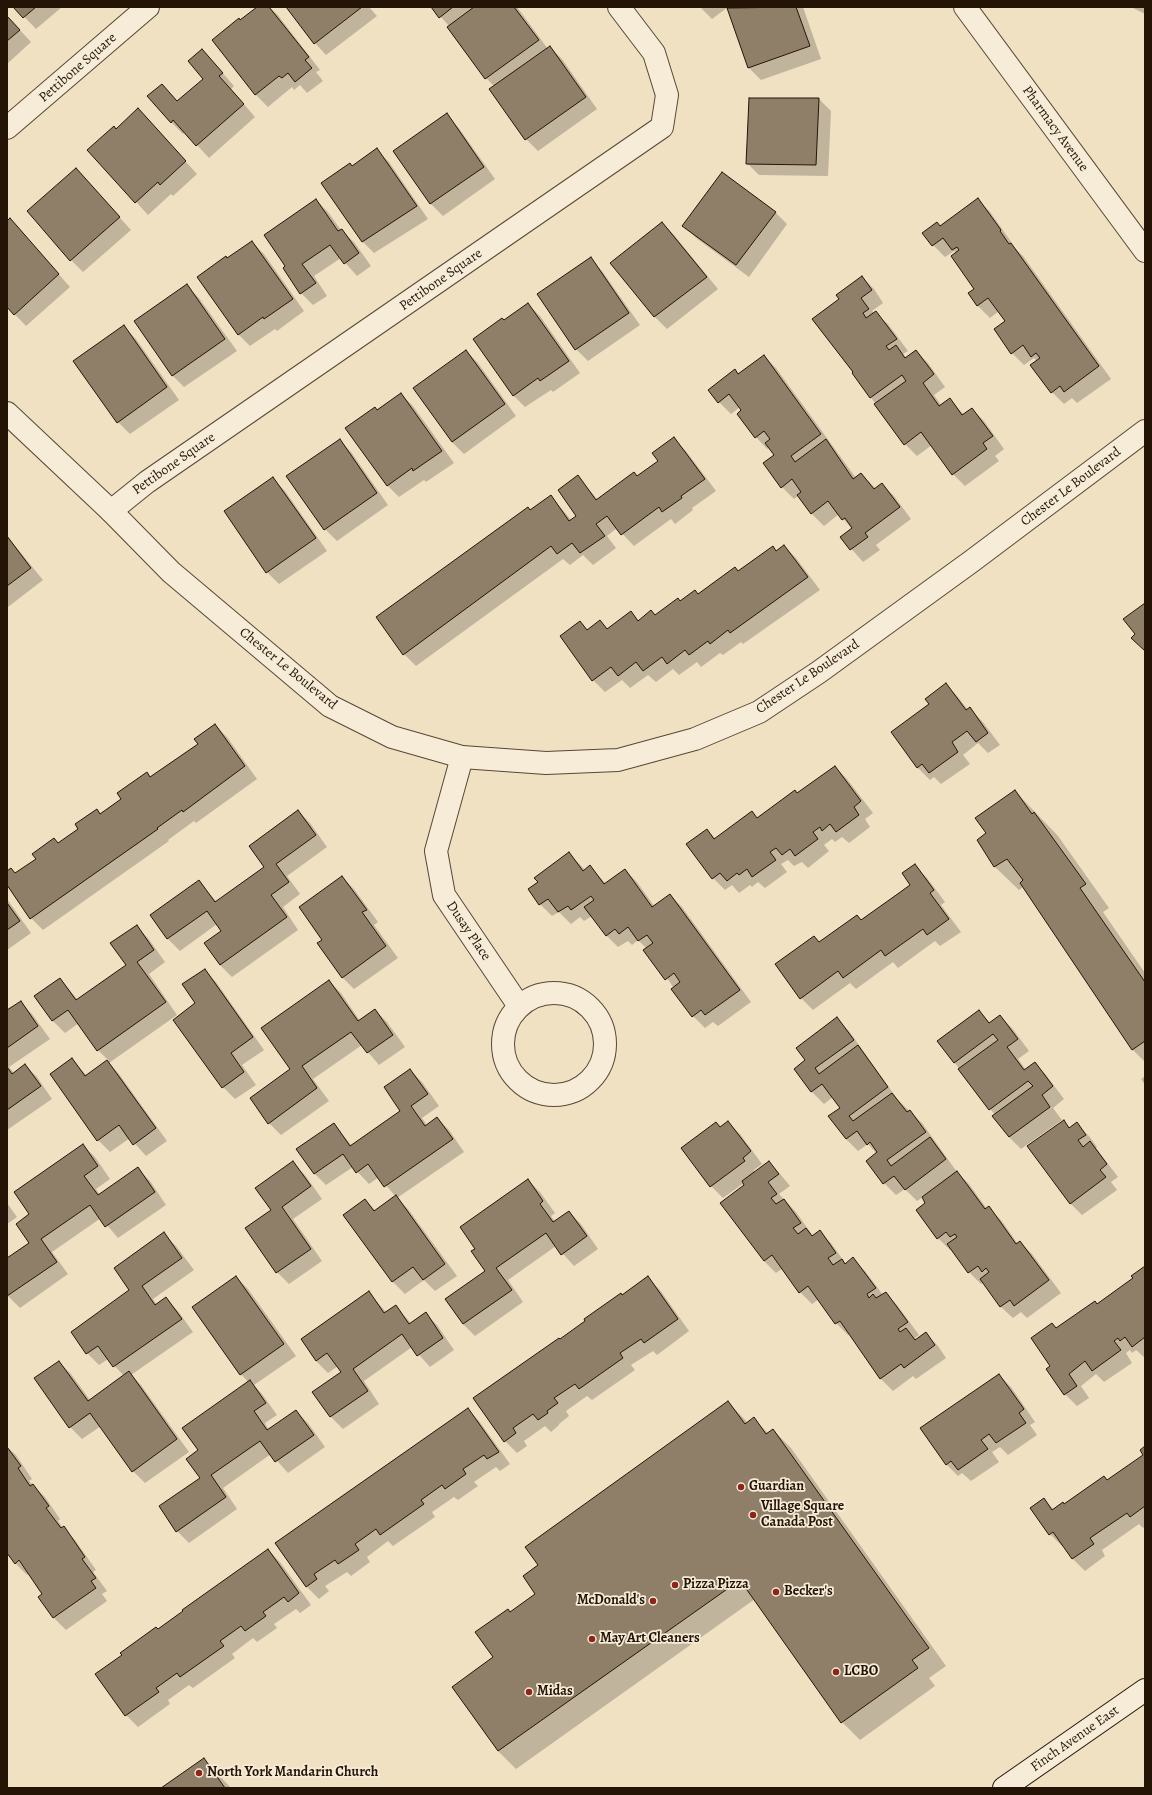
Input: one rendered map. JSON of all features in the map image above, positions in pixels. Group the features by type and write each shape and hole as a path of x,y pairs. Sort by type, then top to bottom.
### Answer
{"street":[{"name":"Pettibone Square","path":"7,128 148,7"},
{"name":"Pettibone Square","path":"110,511 147,482 662,127 667,95 654,53 619,7"},
{"name":"Pharmacy Avenue","path":"965,7 1145,251"},
{"name":"Chester Le Boulevard","path":"7,413 110,511 171,572 330,706 392,737 462,757 546,763 618,760 695,739 759,712 819,672 966,566 1145,431"},
{"name":"Dusay Place","path":"462,757 436,851 444,895 519,1006"},
{"path":"550,993 567,994 582,1001 595,1012 603,1027 606,1043 604,1060 596,1075 584,1087 568,1094 552,1096 536,1093 522,1085 511,1074 504,1060 502,1044 504,1029 510,1017 519,1006 534,997 550,993"},
{"name":"Finch Avenue East","path":"1004,1788 1145,1690"}],"building":[{"path":"13,7 36,7 23,18"},
{"path":"257,7 269,7 309,57 305,60 312,68 295,82 288,73 282,78 279,76 255,95 212,40 239,18 240,20"},
{"path":"286,7 362,7 314,44"},
{"path":"431,7 453,7 439,18"},
{"path":"474,7 514,7 539,40 485,79 447,27"},
{"path":"796,7 810,46 748,68 727,8"},
{"path":"7,16 20,30 7,41"},
{"path":"550,46 586,97 525,140 489,89"},
{"path":"202,49 223,73 219,76 244,104 196,146 173,120 171,123 147,96 162,84 177,101 203,79 188,61"},
{"path":"749,98 819,98 816,165 746,164"},
{"path":"138,108 186,161 160,185 158,182 135,203 87,150 114,126 116,129"},
{"path":"447,113 484,167 430,204 393,151"},
{"path":"377,148 417,206 362,242 321,183 350,163 352,166"},
{"path":"76,168 120,217 70,261 27,211"},
{"path":"722,172 776,212 736,265 682,226"},
{"path":"978,198 1009,244 1011,243 1099,366 1064,392 1060,386 1051,393 1030,365 1040,358 1036,353 1031,357 1023,345 1011,354 994,329 1005,321 988,298 977,306 968,293 974,289 951,256 959,250 957,247 952,250 943,238 932,246 922,233 937,222 940,226"},
{"path":"316,199 338,231 342,229 359,253 344,264 330,245 302,264 316,283 300,294 283,268 285,266 264,235"},
{"path":"10,218 59,274 14,315 7,307 7,221"},
{"path":"662,222 707,277 654,317 610,263"},
{"path":"252,241 293,299 264,319 263,317 238,335 197,277 226,256 227,258"},
{"path":"591,257 629,313 575,350 537,294"},
{"path":"862,276 872,290 861,298 869,309 863,313 866,318 876,311 897,339 886,346 889,350 896,345 905,358 916,350 934,374 923,383 939,406 950,398 962,415 972,408 993,436 983,443 987,449 952,475 921,432 904,445 874,404 906,381 902,375 870,398 852,373 853,372 812,319 839,299 836,295"},
{"path":"187,284 225,339 172,376 134,321"},
{"path":"528,303 569,361 540,381 538,378 513,396 473,339 502,318 504,320"},
{"path":"124,325 167,387 117,423 73,361"},
{"path":"466,350 505,404 452,442 413,388"},
{"path":"764,355 821,434 791,456 795,462 826,439 853,479 861,473 874,489 882,483 900,507 865,533 868,537 850,550 840,537 852,528 845,518 842,520 828,501 811,514 797,495 801,492 792,479 781,488 763,463 774,455 765,443 770,439 764,431 755,438 737,414 741,410 729,394 718,403 708,390 735,369 738,374"},
{"path":"401,393 442,451 413,471 412,468 387,486 345,428 375,407 377,410"},
{"path":"674,437 705,479 662,512 659,507 621,535 607,516 596,524 605,536 580,553 572,543 557,554 551,546 403,655 376,617 528,507 530,510 551,495 569,521 576,516 558,490 578,475 596,500 634,472 637,476 658,461 652,453"},
{"path":"340,439 377,493 324,530 286,476"},
{"path":"273,477 316,538 266,573 224,511"},
{"path":"7,536 31,568 7,586"},
{"path":"784,545 808,577 730,633 728,630 710,644 708,641 689,655 685,650 667,664 662,657 643,671 636,662 618,676 611,667 592,681 560,636 580,621 587,630 600,620 607,629 631,611 638,621 651,610 655,615 678,598 680,601 695,590 698,594 735,567 738,571 773,546 776,551"},
{"path":"1145,603 1145,651 1131,638 1135,634 1123,619"},
{"path":"946,683 966,710 970,707 988,733 976,742 967,731 952,742 958,752 929,773 922,764 917,768 891,732 929,704 925,699"},
{"path":"215,724 245,766 183,812 182,810 157,828 158,829 30,919 7,885 7,871 11,868 15,873 36,859 32,854 54,838 58,843 78,829 75,824 97,809 100,814 121,799 117,793 147,772 150,777 198,744 194,739"},
{"path":"835,766 861,801 854,807 859,815 836,832 830,824 822,831 820,827 813,832 818,839 795,856 790,849 782,855 776,848 770,852 776,860 752,877 747,869 739,875 737,873 727,881 720,873 712,879 686,844 707,829 714,839 752,811 757,818 795,790 797,793"},
{"path":"1015,790 1032,814 1034,812 1086,884 1080,888 1145,982 1145,1041 1132,1050 1020,883 1023,880 1007,859 994,867 977,840 986,833 975,818"},
{"path":"298,810 316,835 276,864 289,882 271,895 287,917 220,965 204,943 221,931 207,911 167,939 150,915 199,880 215,902 264,867 249,846"},
{"path":"569,852 583,871 590,865 604,884 625,869 652,907 670,894 740,990 705,1015 701,1010 692,1017 671,989 680,982 674,973 665,980 643,950 653,943 647,935 638,941 628,927 619,934 615,929 606,936 584,907 594,900 591,896 571,910 568,906 558,912 548,899 539,905 528,889 538,882 534,878"},
{"path":"915,864 934,890 930,893 949,919 927,935 923,929 885,956 881,950 843,978 838,971 800,999 775,964 814,936 819,942 857,915 861,920 899,893 910,885 902,873"},
{"path":"342,876 367,910 362,912 386,946 342,978 317,943 322,940 299,907"},
{"path":"7,903 20,921 7,930"},
{"path":"137,925 154,950 137,962 166,1002 97,1051 68,1010 52,1021 34,996 60,978 76,1000 126,965 110,943"},
{"path":"205,969 253,1037 231,1053 244,1072 222,1088 173,1020 195,1003 182,984"},
{"path":"329,980 358,1021 375,1009 393,1035 367,1053 351,1032 302,1066 317,1088 268,1124 250,1098 290,1069 261,1028"},
{"path":"21,1001 38,1026 7,1048 7,1010"},
{"path":"979,1010 989,1023 1000,1015 1018,1039 1007,1047 1024,1070 1035,1062 1053,1086 1042,1095 1050,1107 1009,1137 992,1116 1033,1086 1028,1081 989,1110 958,1069 998,1040 993,1034 954,1063 937,1041"},
{"path":"837,1017 854,1040 815,1068 819,1074 858,1045 888,1087 849,1116 853,1121 892,1093 907,1112 910,1110 926,1132 887,1160 891,1166 930,1137 946,1159 905,1190 894,1176 883,1184 866,1161 877,1152 870,1142 867,1145 857,1131 846,1139 828,1116 840,1108 822,1084 811,1092 794,1069 805,1060 796,1048"},
{"path":"72,1058 85,1076 107,1060 156,1128 133,1145 119,1125 97,1141 50,1074"},
{"path":"25,1064 41,1086 7,1110 7,1067 12,1074"},
{"path":"410,1069 428,1094 411,1106 425,1126 437,1117 453,1139 384,1187 368,1164 356,1173 343,1154 314,1174 296,1149 334,1123 350,1146 400,1111 384,1087"},
{"path":"1064,1120 1069,1128 1077,1122 1086,1135 1078,1140 1083,1147 1090,1141 1107,1164 1100,1170 1106,1177 1070,1204 1027,1146"},
{"path":"728,1121 751,1151 743,1158 745,1161 710,1187 681,1148 716,1122 720,1127"},
{"path":"83,1144 98,1166 84,1176 98,1195 138,1167 155,1192 105,1227 90,1205 41,1239 57,1262 7,1296 7,1258 29,1243 16,1224 29,1214 14,1192"},
{"path":"293,1161 311,1186 282,1207 311,1249 276,1273 245,1228 271,1210 255,1188"},
{"path":"769,1161 779,1174 768,1182 777,1194 771,1198 776,1204 784,1199 801,1223 793,1228 798,1234 806,1228 812,1236 820,1230 836,1253 828,1258 833,1265 842,1259 845,1264 853,1257 876,1288 867,1294 869,1298 873,1294 876,1298 886,1292 908,1322 898,1329 900,1332 906,1328 915,1340 926,1332 935,1345 904,1368 901,1364 880,1379 840,1321 835,1324 808,1286 799,1293 772,1255 764,1261 720,1203 744,1185 742,1181"},
{"path":"957,1171 985,1209 989,1206 1016,1244 1020,1241 1049,1280 1014,1306 1010,1300 1000,1307 980,1279 989,1272 986,1268 982,1272 978,1266 968,1273 947,1244 957,1237 955,1234 950,1237 946,1232 937,1239 916,1210 925,1203 922,1197"},
{"path":"528,1179 543,1201 540,1204 553,1222 569,1211 587,1236 561,1255 546,1233 496,1268 512,1290 463,1324 445,1299 485,1271 471,1251 475,1249 460,1227"},
{"path":"396,1195 445,1264 423,1280 413,1267 392,1282 343,1215 365,1199 374,1211"},
{"path":"164,1232 182,1258 142,1286 155,1305 166,1297 182,1319 113,1367 98,1346 86,1354 71,1332 129,1290 114,1268"},
{"path":"1145,1266 1145,1337 1132,1347 1125,1337 1120,1341 1118,1338 1114,1341 1121,1350 1092,1371 1085,1361 1069,1374 1077,1386 1064,1395 1046,1369 1050,1366 1031,1338 1052,1323 1056,1328 1095,1301 1097,1304 1133,1278 1131,1276"},
{"path":"236,1276 284,1344 240,1375 192,1307"},
{"path":"648,1276 678,1319 644,1343 641,1339 620,1353 623,1358 579,1389 575,1384 554,1398 558,1403 547,1411 548,1413 538,1420 533,1414 513,1428 516,1433 504,1442 473,1398 559,1338 560,1339 585,1321 584,1319 621,1293 622,1295"},
{"path":"369,1291 384,1313 396,1305 409,1324 426,1312 443,1338 417,1356 402,1334 353,1369 368,1391 330,1417 312,1392 341,1372 327,1353 316,1361 301,1339"},
{"path":"59,1361 88,1401 129,1371 177,1439 132,1472 90,1413 69,1428 34,1378"},
{"path":"999,1374 1024,1409 1019,1413 1026,1423 996,1443 989,1434 981,1440 988,1449 958,1470 951,1461 946,1465 920,1428"},
{"path":"250,1380 266,1403 254,1411 267,1430 296,1410 314,1435 275,1462 260,1441 211,1475 226,1497 176,1532 159,1506 200,1478 186,1459 198,1450 182,1428"},
{"path":"728,1401 745,1424 754,1417 766,1434 773,1429 929,1648 912,1660 918,1668 841,1723 740,1580 498,1751 452,1687 493,1657 475,1632 508,1609 510,1612 535,1594 523,1576 538,1565 525,1547"},
{"path":"468,1408 499,1452 487,1459 484,1455 463,1469 466,1474 445,1489 442,1485 421,1500 424,1504 380,1535 376,1529 355,1544 359,1550 338,1564 335,1560 314,1574 317,1579 306,1587 275,1543"},
{"path":"1145,1446 1145,1506 1130,1517 1127,1513 1090,1538 1094,1544 1072,1559 1053,1532 1049,1535 1030,1508 1044,1498 1052,1510 1063,1502 1064,1504 1104,1476 1107,1480 1143,1455 1140,1450"},
{"path":"7,1447 21,1466 18,1468 30,1486 33,1484 49,1506 46,1508 61,1528 64,1526 85,1557 82,1559 96,1578 91,1581 96,1588 53,1618 38,1597 42,1594 19,1560 15,1564 7,1553"},
{"path":"268,1549 299,1593 288,1602 284,1597 263,1612 266,1616 245,1631 241,1626 220,1641 224,1646 180,1677 177,1673 156,1688 159,1692 125,1716 95,1674 122,1655 120,1653 156,1627 158,1629 183,1611 182,1610"},
{"name":"North York Mandarin Church","path":"204,1758 225,1788 161,1788"}],"place":[{"name":"Guardian","path":"741,1487"},
{"name":"Village Square Canada Post","path":"753,1515"},
{"name":"Pizza Pizza","path":"675,1585"},
{"name":"Becker's","path":"776,1592"},
{"name":"McDonald's","path":"653,1601"},
{"name":"May Art Cleaners","path":"592,1639"},
{"name":"LCBO","path":"836,1672"},
{"name":"Midas","path":"529,1692"},
{"name":"North York Mandarin Church","path":"199,1773"}]}
